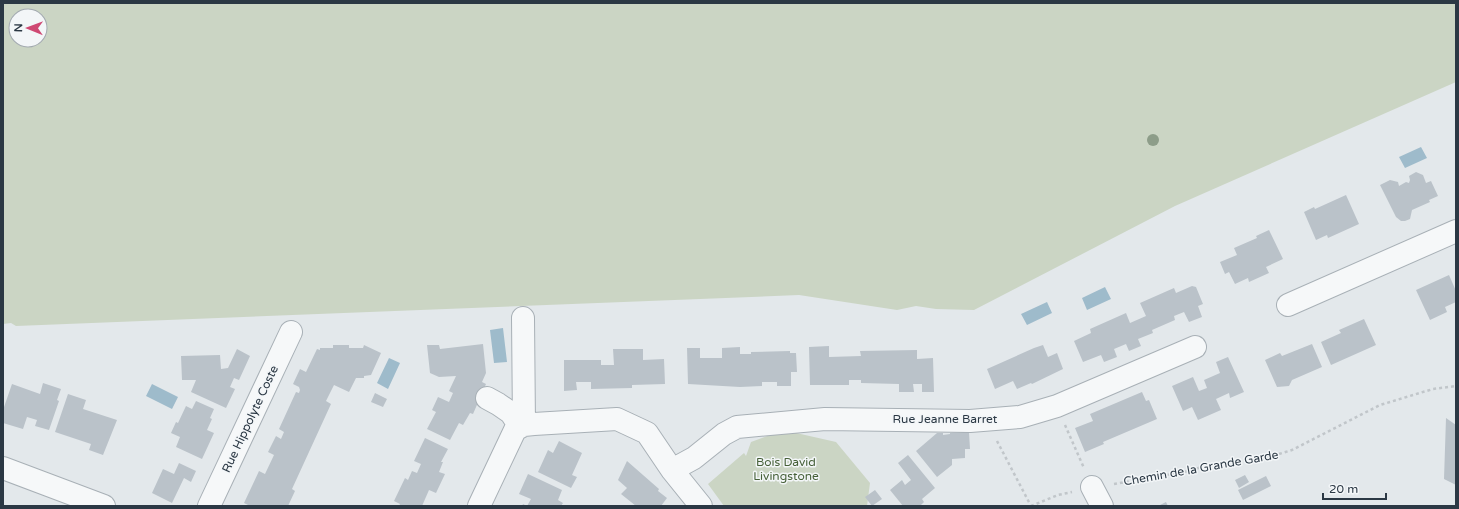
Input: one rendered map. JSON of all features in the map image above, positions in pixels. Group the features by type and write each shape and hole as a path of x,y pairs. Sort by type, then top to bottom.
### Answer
{"street":[{"path":"1288,305 1456,231"},
{"path":"522,426 523,318"},
{"name":"Rue Hippolyte Coste","path":"209,506 291,332"},
{"name":"Rue Jeanne Barret","path":"672,470 694,458 724,434 737,427 825,419 987,421 1020,417 1057,406 1195,347"},
{"path":"487,398 511,413 522,426"},
{"path":"479,506 515,430 522,426 617,419 647,433 672,470 701,506"},
{"path":"3,468 104,506"},
{"path":"1092,487 1102,506"}],"path":[{"name":"Chemin de la Grande Garde","path":"1031,506 1058,495 1092,487 1184,472 1213,464 1266,458 1292,450 1380,405 1433,389 1456,386"},
{"path":"1057,406 1092,487"},
{"path":"987,421 1031,506"}],"green space":[{"path":"3,3 1456,3 1456,82 1175,206 974,310 936,309 916,306 897,310 799,295 16,326 11,323 3,324"},
{"name":"Bois David Livingstone","path":"783,430 836,442 870,483 867,506 724,506 708,484 744,453 746,456 751,442"}],"water":[{"path":"1421,147 1427,158 1405,168 1399,157"},
{"path":"1105,287 1111,299 1087,310 1082,298"},
{"path":"1047,302 1052,313 1027,325 1021,314"},
{"path":"503,328 507,362 494,363 490,330"},
{"path":"389,358 400,363 388,389 377,383"},
{"path":"152,384 178,397 172,409 146,396"}],"building":[{"path":"1416,172 1423,175 1426,183 1431,181 1438,196 1429,200 1430,202 1412,210 1410,219 1401,221 1396,217 1380,185 1390,180 1398,182 1399,186 1406,182 1409,183 1409,176"},
{"path":"1346,195 1359,224 1328,238 1327,235 1316,240 1304,212 1314,207 1315,209"},
{"path":"1269,230 1283,259 1266,267 1269,273 1249,282 1248,278 1235,284 1229,272 1225,274 1220,262 1237,255 1234,248 1257,238 1256,236"},
{"path":"1449,275 1456,291 1456,302 1445,307 1447,312 1430,320 1416,290"},
{"path":"1192,286 1196,287 1203,304 1198,306 1202,317 1189,322 1184,312 1174,316 1175,320 1152,330 1153,333 1138,339 1141,346 1129,351 1126,344 1114,349 1117,357 1104,362 1101,355 1083,362 1074,341 1091,333 1090,329 1126,313 1130,323 1146,316 1140,303 1174,288 1176,293"},
{"path":"1364,319 1376,345 1331,365 1321,342 1341,333 1339,330"},
{"path":"483,344 486,373 482,382 486,384 473,414 470,413 463,425 459,423 450,440 427,429 436,412 432,410 438,397 449,402 453,393 449,391 456,376 439,377 430,373 427,345 439,345 440,349"},
{"path":"1312,344 1322,367 1292,380 1289,386 1277,387 1265,360 1280,353 1282,356"},
{"path":"333,345 349,345 349,348 363,348 364,345 381,353 371,375 364,376 364,378 356,378 349,392 334,385 326,401 331,404 292,489 295,491 288,506 250,506 244,503 259,471 265,474 274,455 268,452 276,436 281,439 284,432 279,429 296,392 299,393 299,387 293,384 300,369 306,372 317,349 333,348"},
{"path":"1043,345 1048,357 1057,353 1063,369 1032,384 1031,383 1017,389 1013,381 995,389 987,369"},
{"path":"829,346 829,357 861,356 860,351 917,350 917,359 933,358 934,392 922,392 922,384 913,384 914,392 899,392 899,384 861,383 861,380 849,380 849,385 810,385 809,347"},
{"path":"740,347 740,354 751,354 751,352 790,351 790,353 796,353 797,372 791,372 791,386 777,386 777,382 762,382 762,386 740,387 688,384 687,348 700,348 700,358 722,358 722,348"},
{"path":"237,349 250,356 239,380 234,378 230,387 235,389 226,408 191,392 196,380 182,380 181,356 220,355 221,369 228,368"},
{"path":"613,349 643,349 643,360 664,359 665,384 632,385 632,388 591,389 591,382 576,382 577,390 564,391 564,360 601,360 601,365 614,365"},
{"path":"1228,357 1244,392 1230,398 1229,393 1216,399 1221,410 1198,420 1192,407 1183,411 1172,386 1193,377 1199,391 1207,388 1204,380 1220,373 1216,362"},
{"path":"43,383 61,389 57,400 59,401 49,430 35,426 37,420 27,417 23,429 3,423 3,410 12,384 40,394"},
{"path":"1142,392 1146,401 1149,400 1157,419 1103,442 1104,444 1085,452 1075,428 1093,421 1090,414"},
{"path":"375,393 387,399 383,407 371,402"},
{"path":"68,394 86,400 83,409 117,420 103,455 89,450 91,444 55,432"},
{"path":"196,401 214,409 210,418 212,419 207,430 214,433 202,459 176,447 180,437 171,433 176,422 178,423 186,406 192,409"},
{"path":"1446,418 1456,425 1456,485 1444,479"},
{"path":"969,432 970,449 965,449 965,458 952,459 952,465 937,477 916,451 937,433 943,433 943,435"},
{"path":"425,438 448,449 441,462 443,462 439,472 445,474 436,493 429,490 422,506 399,506 400,504 394,501 405,478 408,480 412,471 417,473 421,464 414,461"},
{"path":"559,441 582,453 572,475 577,477 571,488 538,472 548,450 553,453"},
{"path":"908,455 935,488 922,499 924,502 920,506 903,506 890,490 902,480 905,485 911,480 898,463"},
{"path":"627,461 667,498 661,506 636,506 621,494 627,488 618,480"},
{"path":"179,463 196,471 191,482 184,478 172,503 152,493 163,469 174,474"},
{"path":"528,474 562,490 558,500 563,503 561,506 527,506 531,499 519,494"},
{"path":"1245,475 1249,482 1239,488 1235,480"},
{"path":"1266,476 1271,486 1243,500 1238,490"},
{"path":"875,490 882,499 872,506 865,497"},
{"path":"1166,502 1168,506 1158,506"}]}
